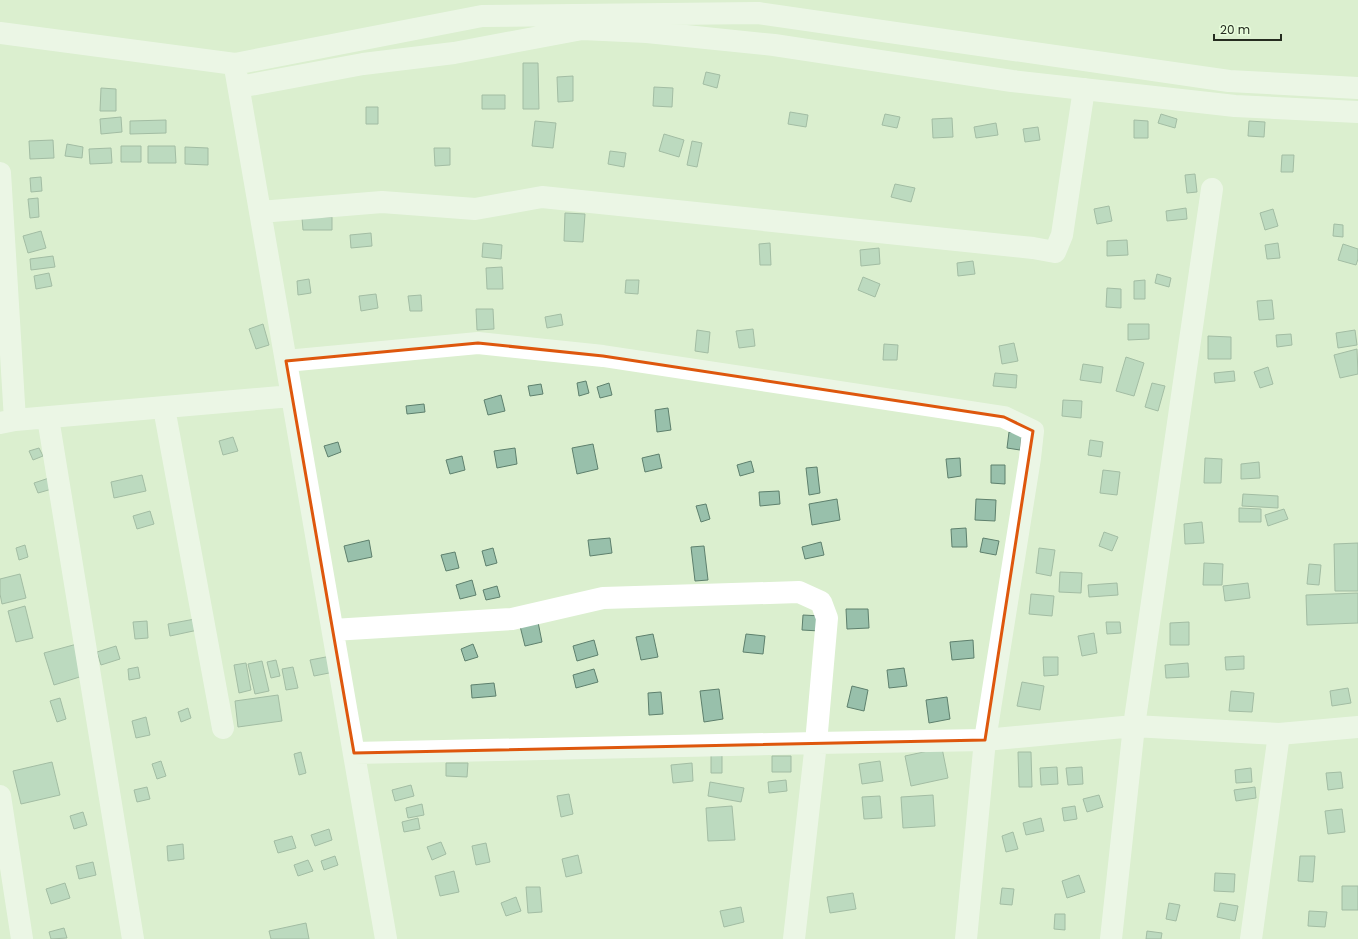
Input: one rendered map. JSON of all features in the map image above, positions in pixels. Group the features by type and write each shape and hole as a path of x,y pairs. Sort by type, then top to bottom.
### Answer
{"street":[{"path":"0,32 235,64 482,16 758,13 1230,81 1358,88"},
{"path":"239,87 363,64 454,53 582,29 647,32 774,45 1012,81 1235,106 1358,112"},
{"path":"235,64 386,939"},
{"path":"260,212 382,202 475,209 542,197 1033,248 1055,252 1062,236 1084,89"},
{"path":"0,173 8,422 292,396"},
{"path":"1111,939 1134,726 1212,189"},
{"path":"286,361 478,343 604,356 1004,417 1033,431 985,740 966,939"},
{"path":"164,408 223,728"},
{"path":"48,418 133,939"},
{"path":"333,630 512,618 603,598 799,592 821,602 827,618 816,742 794,939"},
{"path":"354,753 816,742 985,740 1134,726 1279,734 1358,727"},
{"path":"1251,939 1279,734"},
{"path":"0,796 22,939"}],"highlighted area":[{"path":"478,343 603,356 1004,417 1033,431 985,740 354,753 286,361"}],"building":[{"path":"523,63 538,63 539,109 523,109"},
{"path":"706,72 720,75 717,88 703,84"},
{"path":"573,76 573,101 558,102 557,77"},
{"path":"654,87 673,88 672,107 653,106"},
{"path":"101,88 116,89 116,111 100,111"},
{"path":"482,95 505,95 505,109 482,109"},
{"path":"366,107 378,107 378,124 366,124"},
{"path":"790,112 808,115 806,127 788,124"},
{"path":"885,114 900,117 897,128 882,125"},
{"path":"1161,114 1177,119 1175,128 1158,123"},
{"path":"121,117 122,132 101,134 100,119"},
{"path":"952,118 953,137 933,138 932,119"},
{"path":"166,120 166,133 130,134 130,121"},
{"path":"1134,120 1148,121 1148,138 1134,138"},
{"path":"535,121 556,123 553,148 532,146"},
{"path":"1249,121 1265,122 1264,137 1248,136"},
{"path":"996,123 998,135 976,138 974,127"},
{"path":"1038,127 1040,140 1025,142 1023,129"},
{"path":"664,134 684,140 679,157 659,151"},
{"path":"53,140 54,158 30,159 29,141"},
{"path":"692,141 702,143 697,167 687,165"},
{"path":"67,144 83,147 82,158 65,156"},
{"path":"121,146 141,146 141,162 121,162"},
{"path":"148,146 175,146 176,163 148,163"},
{"path":"185,147 208,148 208,165 185,164"},
{"path":"111,148 112,163 90,164 89,149"},
{"path":"434,148 450,148 450,165 435,166"},
{"path":"610,151 626,153 624,167 608,164"},
{"path":"1282,155 1294,155 1293,172 1281,172"},
{"path":"1195,174 1197,192 1187,193 1185,175"},
{"path":"41,177 42,191 31,192 30,178"},
{"path":"895,184 915,188 911,202 891,197"},
{"path":"38,198 39,217 30,218 28,199"},
{"path":"1109,206 1112,221 1097,224 1094,209"},
{"path":"1186,208 1187,219 1167,221 1166,211"},
{"path":"1273,209 1278,226 1265,230 1260,213"},
{"path":"565,213 585,214 583,242 564,241"},
{"path":"332,217 332,230 303,230 302,218"},
{"path":"1334,224 1343,225 1343,237 1333,236"},
{"path":"41,231 46,248 28,253 23,236"},
{"path":"371,233 372,246 351,248 350,235"},
{"path":"1127,240 1128,255 1107,256 1107,241"},
{"path":"483,243 502,245 501,259 482,257"},
{"path":"770,243 771,265 760,265 759,244"},
{"path":"1278,243 1280,258 1267,259 1265,245"},
{"path":"1343,244 1358,249 1358,259 1356,265 1338,260"},
{"path":"879,248 880,264 861,266 860,250"},
{"path":"53,256 55,267 31,270 30,259"},
{"path":"973,261 975,274 958,276 957,263"},
{"path":"502,267 503,289 487,289 486,268"},
{"path":"49,273 52,286 36,289 34,276"},
{"path":"1157,274 1171,278 1169,287 1155,283"},
{"path":"863,277 880,284 875,297 858,290"},
{"path":"309,279 311,293 298,295 297,281"},
{"path":"626,280 639,280 638,294 625,293"},
{"path":"1145,280 1145,299 1134,299 1134,281"},
{"path":"1107,288 1121,289 1121,308 1106,307"},
{"path":"376,294 378,308 361,311 359,296"},
{"path":"421,295 422,311 410,311 408,296"},
{"path":"1272,300 1274,319 1259,320 1257,301"},
{"path":"476,309 493,309 494,329 477,330"},
{"path":"561,314 563,325 547,328 545,317"},
{"path":"263,324 269,345 256,349 249,329"},
{"path":"1128,324 1149,324 1149,339 1128,340"},
{"path":"753,329 755,346 739,348 736,331"},
{"path":"697,330 710,332 708,353 695,351"},
{"path":"1355,330 1357,345 1338,348 1336,333"},
{"path":"1291,334 1292,345 1277,347 1276,335"},
{"path":"1208,336 1231,337 1231,359 1208,359"},
{"path":"1014,343 1018,361 1002,364 999,346"},
{"path":"884,344 898,345 897,360 883,360"},
{"path":"1357,349 1358,374 1340,378 1334,355"},
{"path":"1126,357 1144,363 1134,396 1116,391"},
{"path":"1083,364 1103,367 1101,383 1080,380"},
{"path":"1268,367 1273,384 1260,388 1254,372"},
{"path":"1234,371 1235,381 1215,383 1214,373"},
{"path":"995,373 1017,375 1016,388 993,386"},
{"path":"586,381 589,393 579,396 577,383"},
{"path":"609,383 612,395 600,398 597,387"},
{"path":"1152,383 1165,386 1158,411 1145,407"},
{"path":"541,384 543,394 530,396 528,386"},
{"path":"501,395 505,411 488,415 484,400"},
{"path":"1063,400 1082,401 1081,418 1062,416"},
{"path":"424,404 425,412 407,414 406,406"},
{"path":"668,408 671,430 657,432 655,410"},
{"path":"1009,432 1022,434 1020,450 1007,448"},
{"path":"233,437 238,451 223,455 219,441"},
{"path":"1090,440 1103,442 1101,457 1088,455"},
{"path":"338,442 341,452 328,457 324,446"},
{"path":"593,444 598,469 577,474 572,448"},
{"path":"39,448 43,456 33,460 29,451"},
{"path":"515,448 517,464 497,468 494,451"},
{"path":"659,454 662,468 645,472 642,458"},
{"path":"462,456 465,470 450,474 446,460"},
{"path":"960,458 961,476 948,478 946,459"},
{"path":"1205,458 1222,459 1221,483 1204,483"},
{"path":"751,461 754,472 740,476 737,465"},
{"path":"1259,462 1260,478 1241,479 1241,464"},
{"path":"991,465 1005,465 1005,484 991,483"},
{"path":"817,467 820,493 809,495 806,468"},
{"path":"1103,470 1120,472 1117,495 1100,493"},
{"path":"142,475 146,491 114,498 111,482"},
{"path":"49,478 52,489 38,493 34,483"},
{"path":"779,491 780,504 760,506 759,492"},
{"path":"1243,494 1278,496 1278,508 1242,506"},
{"path":"837,499 840,520 812,525 809,504"},
{"path":"976,499 996,500 995,521 975,520"},
{"path":"706,504 710,519 701,522 696,506"},
{"path":"1239,508 1261,509 1261,522 1239,522"},
{"path":"1284,509 1288,519 1268,526 1265,515"},
{"path":"150,511 154,524 137,529 133,516"},
{"path":"1202,522 1204,543 1185,544 1184,524"},
{"path":"966,528 967,547 952,547 951,529"},
{"path":"1104,532 1118,537 1112,551 1099,546"},
{"path":"610,538 612,553 590,556 588,540"},
{"path":"983,538 999,541 996,555 980,552"},
{"path":"369,540 372,557 348,562 344,546"},
{"path":"821,542 824,555 805,559 802,547"},
{"path":"1358,543 1358,591 1335,591 1334,544"},
{"path":"25,545 28,557 19,560 16,548"},
{"path":"704,546 708,580 695,581 691,547"},
{"path":"493,548 497,563 486,566 482,551"},
{"path":"1039,548 1055,550 1051,576 1036,573"},
{"path":"455,552 459,568 446,571 441,555"},
{"path":"1204,563 1223,564 1222,585 1203,585"},
{"path":"1309,564 1321,565 1319,585 1307,584"},
{"path":"1060,572 1082,573 1081,593 1059,592"},
{"path":"20,574 26,598 2,604 0,579"},
{"path":"472,580 476,595 460,599 456,585"},
{"path":"1117,583 1118,595 1089,597 1088,585"},
{"path":"1248,583 1250,598 1225,601 1223,586"},
{"path":"497,586 500,597 486,600 483,590"},
{"path":"1358,593 1358,623 1307,625 1306,595"},
{"path":"1031,594 1054,596 1052,616 1029,614"},
{"path":"25,606 33,638 16,642 8,611"},
{"path":"846,609 868,609 869,628 847,629"},
{"path":"803,615 821,616 820,631 802,630"},
{"path":"195,619 198,630 170,636 168,624"},
{"path":"147,621 148,638 135,639 133,622"},
{"path":"538,622 542,642 525,646 520,626"},
{"path":"1106,622 1120,622 1121,633 1107,634"},
{"path":"1189,622 1189,645 1170,645 1170,623"},
{"path":"1094,633 1097,653 1082,656 1078,636"},
{"path":"653,634 658,657 641,660 636,637"},
{"path":"746,634 765,636 763,654 743,652"},
{"path":"594,640 598,655 577,661 573,646"},
{"path":"973,640 974,658 952,660 950,642"},
{"path":"77,644 86,675 54,685 44,653"},
{"path":"473,644 478,657 465,661 461,649"},
{"path":"116,646 120,659 101,665 97,652"},
{"path":"331,656 334,672 314,676 310,660"},
{"path":"1244,656 1244,669 1226,670 1225,657"},
{"path":"1043,657 1058,657 1058,675 1044,676"},
{"path":"276,660 280,676 271,678 267,662"},
{"path":"262,661 269,691 255,694 248,664"},
{"path":"246,663 251,690 239,693 234,665"},
{"path":"1188,663 1189,677 1166,678 1165,665"},
{"path":"138,667 140,678 129,680 128,669"},
{"path":"293,667 298,688 286,690 282,669"},
{"path":"904,668 907,686 889,688 887,670"},
{"path":"594,669 598,682 576,688 573,675"},
{"path":"1022,682 1044,686 1040,710 1017,706"},
{"path":"494,683 496,696 472,698 471,685"},
{"path":"852,686 868,690 864,711 847,707"},
{"path":"1348,688 1351,703 1332,706 1330,691"},
{"path":"719,689 723,719 704,722 700,691"},
{"path":"1231,691 1254,693 1252,712 1229,711"},
{"path":"661,692 663,714 649,715 648,693"},
{"path":"278,695 282,721 238,727 235,701"},
{"path":"947,697 950,719 929,723 926,700"},
{"path":"60,698 66,719 57,722 50,701"},
{"path":"188,708 191,718 181,722 178,712"},
{"path":"146,717 150,735 136,738 132,721"},
{"path":"942,748 948,778 911,786 905,756"},
{"path":"301,752 306,773 299,775 294,754"},
{"path":"1018,752 1031,752 1032,787 1019,787"},
{"path":"722,754 722,773 711,773 711,755"},
{"path":"772,756 791,756 791,772 772,772"},
{"path":"161,761 166,776 157,779 152,764"},
{"path":"880,761 883,781 862,784 859,764"},
{"path":"52,762 60,795 21,804 13,771"},
{"path":"446,763 468,763 467,777 446,776"},
{"path":"692,763 693,781 673,783 671,765"},
{"path":"1057,767 1058,784 1041,785 1040,768"},
{"path":"1082,767 1083,784 1068,785 1066,768"},
{"path":"1251,768 1252,782 1236,783 1235,770"},
{"path":"1341,772 1343,788 1328,790 1326,773"},
{"path":"786,780 787,791 769,793 768,782"},
{"path":"710,782 744,788 741,802 708,796"},
{"path":"411,785 414,796 395,801 392,790"},
{"path":"147,787 150,799 137,802 134,790"},
{"path":"1255,787 1256,798 1236,801 1234,790"},
{"path":"569,794 573,814 561,817 557,796"},
{"path":"933,795 935,826 903,828 901,797"},
{"path":"1099,795 1103,807 1087,812 1083,799"},
{"path":"880,796 882,818 864,819 862,797"},
{"path":"422,804 424,815 408,818 406,808"},
{"path":"732,806 735,840 708,841 706,808"},
{"path":"1075,806 1077,819 1064,821 1062,808"},
{"path":"1342,809 1345,832 1328,834 1325,811"},
{"path":"83,812 87,825 74,829 70,816"},
{"path":"418,818 420,829 404,832 402,822"},
{"path":"1041,818 1044,831 1026,835 1023,823"},
{"path":"329,829 332,840 315,846 311,835"},
{"path":"1013,832 1018,849 1006,852 1002,836"},
{"path":"292,836 296,848 278,853 274,841"},
{"path":"441,842 446,854 432,860 427,847"},
{"path":"486,843 490,862 476,865 472,846"},
{"path":"183,844 184,859 168,861 167,846"},
{"path":"578,855 582,873 566,877 562,859"},
{"path":"335,856 338,865 324,870 321,861"},
{"path":"1300,856 1315,856 1313,882 1298,881"},
{"path":"308,860 313,871 298,876 294,865"},
{"path":"93,862 96,875 79,879 76,866"},
{"path":"454,871 459,892 440,896 435,876"},
{"path":"1215,873 1235,874 1234,892 1214,891"},
{"path":"1079,875 1085,892 1067,898 1062,881"},
{"path":"65,883 70,898 51,904 46,889"},
{"path":"1342,886 1358,886 1358,910 1342,910"},
{"path":"526,887 540,887 542,912 528,913"},
{"path":"1002,888 1014,889 1012,905 1000,904"},
{"path":"853,893 856,909 830,913 827,897"},
{"path":"516,897 521,911 506,916 501,903"},
{"path":"1169,903 1180,905 1176,921 1166,919"},
{"path":"1220,903 1238,906 1235,921 1217,917"},
{"path":"741,907 744,922 724,927 720,911"},
{"path":"1309,911 1327,912 1325,927 1308,926"},
{"path":"1055,914 1065,914 1065,930 1054,929"},
{"path":"306,923 309,939 271,939 269,931"},
{"path":"64,928 67,938 51,939 49,932"},
{"path":"1147,931 1162,933 1161,939 1146,939"}]}
